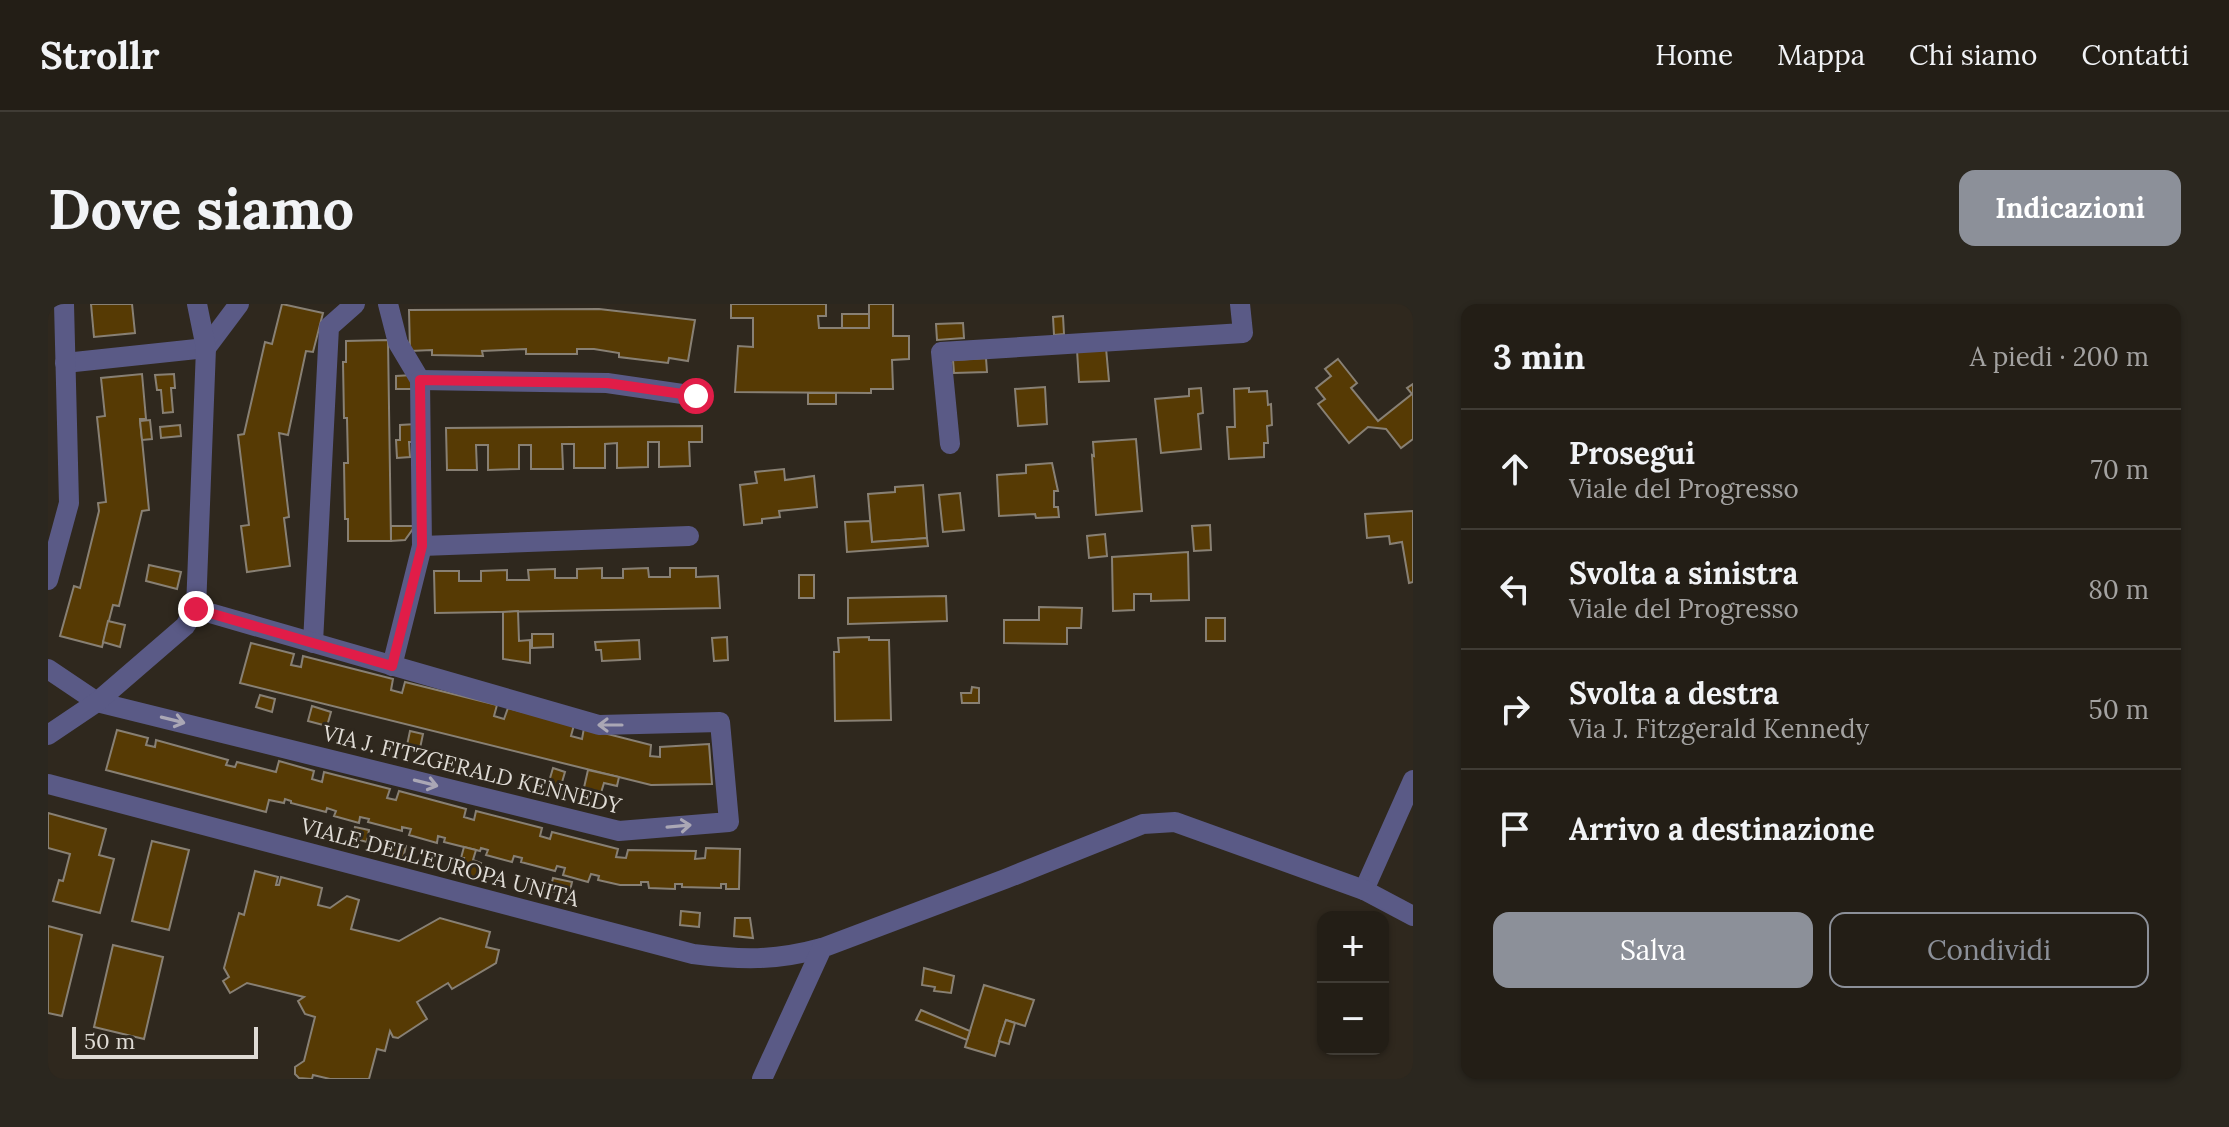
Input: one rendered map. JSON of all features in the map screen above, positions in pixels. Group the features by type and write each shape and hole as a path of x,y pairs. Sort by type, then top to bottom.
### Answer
{"street":[{"path":"48,580 69,503 64,304"},
{"path":"48,735 97,702 185,626 196,609 206,348 197,304"},
{"path":"65,363 206,348 239,304"},
{"path":"313,643 329,327 355,304"},
{"path":"388,304 398,343 420,380 422,546 392,666"},
{"path":"950,444 941,352 1243,333 1240,304"},
{"path":"420,380 607,383 696,396"},
{"path":"422,546 689,536"},
{"name":"VIA J. FITZGERALD KENNEDY","path":"97,702 619,831 729,822 720,722 599,725 196,609"},
{"path":"48,669 97,702"},
{"path":"1364,890 1413,780"},
{"name":"VIALE DELL'EUROPA UNITA","path":"48,784 693,954 743,961 790,957 822,948 1143,824 1175,822 1364,890 1413,916"},
{"path":"762,1079 822,948"}],"building":[{"path":"91,304 132,304 135,333 94,337"},
{"path":"282,304 323,313 313,352 306,351 288,435 279,433 289,517 284,518 290,566 247,572 241,526 249,525 238,435 244,434 265,342 272,344"},
{"path":"731,304 826,304 826,316 818,316 819,328 869,328 869,304 893,304 893,336 909,336 909,359 892,360 893,389 871,389 871,393 735,392 738,346 753,347 753,318 731,318"},
{"path":"599,309 695,320 688,361 669,358 668,363 619,357 619,353 594,349 577,349 577,354 526,354 526,349 482,351 483,356 432,355 432,350 410,351 409,310"},
{"path":"842,314 869,314 869,328 842,328"},
{"path":"1063,316 1064,334 1054,335 1053,317"},
{"path":"963,323 964,338 937,340 936,324"},
{"path":"388,340 391,541 348,541 344,463 348,463 343,362 346,362 346,341"},
{"path":"1106,348 1109,381 1079,382 1077,350"},
{"path":"986,358 987,372 954,373 953,360"},
{"path":"1338,359 1357,383 1351,388 1378,421 1412,394 1407,388 1413,384 1413,439 1401,448 1386,429 1368,427 1349,443 1318,404 1325,399 1316,388 1331,376 1325,369"},
{"path":"142,374 146,419 140,419 149,510 142,511 119,606 113,605 102,647 60,636 74,586 80,588 99,511 98,503 106,502 97,417 105,416 101,378"},
{"path":"174,374 175,388 171,388 173,412 163,413 161,390 157,390 155,375"},
{"path":"413,375 413,389 396,389 396,376"},
{"path":"1045,387 1047,424 1018,426 1015,389"},
{"path":"1201,388 1203,413 1198,414 1201,449 1161,453 1155,399 1189,396 1189,389"},
{"path":"1249,388 1249,392 1267,391 1272,425 1267,426 1268,443 1264,443 1264,457 1229,459 1227,427 1235,427 1234,389"},
{"path":"808,393 836,393 836,404 808,404"},
{"path":"150,420 152,439 142,440 140,421"},
{"path":"416,424 417,442 409,442 410,457 397,458 396,440 400,440 400,425"},
{"path":"180,425 181,436 161,438 160,427"},
{"path":"702,426 702,442 689,442 690,466 659,467 659,442 648,442 648,467 617,468 617,443 605,444 605,468 574,468 574,444 562,444 563,469 531,469 531,445 519,445 519,469 488,470 488,445 476,445 477,470 447,470 446,428"},
{"path":"1136,439 1142,511 1096,515 1093,442"},
{"path":"1052,463 1058,491 1054,491 1054,507 1058,507 1059,517 1036,518 1035,514 999,516 997,475 1026,473 1026,465"},
{"path":"784,469 785,480 814,476 817,507 779,511 780,517 744,525 740,485 757,483 755,472"},
{"path":"923,485 927,538 872,542 868,494 895,492 895,487"},
{"path":"960,493 964,530 943,532 939,495"},
{"path":"1413,511 1413,582 1409,583 1402,542 1390,544 1389,536 1367,538 1365,514"},
{"path":"870,521 872,542 927,538 928,546 847,552 845,522"},
{"path":"1210,525 1211,550 1194,551 1192,526"},
{"path":"391,526 415,526 405,540 391,541"},
{"path":"1105,534 1107,556 1089,558 1087,536"},
{"path":"1188,552 1189,600 1151,601 1151,594 1134,594 1134,610 1113,611 1112,557"},
{"path":"149,565 181,572 177,589 146,581"},
{"path":"602,568 602,578 623,578 623,569 648,568 649,577 670,577 670,568 696,568 696,577 718,576 720,608 435,613 434,571 459,571 459,581 481,581 481,571 507,570 507,580 529,580 528,570 555,569 555,578 577,578 577,569"},
{"path":"799,575 814,575 814,598 799,598"},
{"path":"946,596 947,621 848,624 848,598"},
{"path":"1039,607 1082,608 1081,628 1067,628 1067,644 1004,643 1004,620 1039,620"},
{"path":"518,611 519,641 530,640 530,663 503,659 503,612"},
{"path":"1206,618 1225,618 1225,641 1206,641"},
{"path":"108,621 125,625 120,647 103,642"},
{"path":"532,634 553,634 553,647 532,648"},
{"path":"727,637 728,660 714,661 712,638"},
{"path":"869,637 869,640 889,640 891,720 835,721 834,652 839,652 838,638"},
{"path":"639,640 640,659 602,661 601,650 596,650 595,642"},
{"path":"251,643 294,654 291,665 301,667 303,656 393,679 391,690 402,693 405,682 497,705 494,716 504,719 508,708 574,725 571,736 582,739 584,728 651,745 650,756 660,757 660,747 709,744 712,784 651,785 240,683"},
{"path":"972,687 979,688 979,703 962,703 961,693 971,693"},
{"path":"260,695 275,699 272,712 256,707"},
{"path":"312,706 331,712 327,726 308,721"},
{"path":"117,730 148,738 146,745 155,747 156,740 228,760 226,765 235,767 237,762 276,772 279,761 314,771 312,779 322,782 324,772 390,789 387,798 396,800 399,791 466,809 464,817 474,820 476,811 542,828 540,836 550,839 552,832 618,849 616,857 626,858 628,850 696,851 695,859 705,858 706,848 740,849 739,889 726,889 726,884 721,884 721,888 675,884 675,889 649,888 648,882 620,885 598,880 599,876 591,874 588,882 563,875 565,868 557,866 555,871 521,862 522,858 514,856 512,862 486,855 488,850 481,848 480,851 444,842 445,838 438,836 437,843 409,835 411,829 402,827 402,831 360,817 359,823 334,816 336,811 327,808 326,812 285,799 284,803 269,800 266,812 106,770"},
{"path":"410,731 423,734 419,753 406,750"},
{"path":"553,768 565,772 560,789 548,785"},
{"path":"588,770 619,777 617,786 604,783 600,796 583,792"},
{"path":"48,813 106,829 99,855 114,859 100,913 53,901 59,880 63,881 70,854 48,848"},
{"path":"355,827 369,830 367,842 352,838"},
{"path":"152,841 189,850 169,930 132,921"},
{"path":"390,841 406,846 403,858 386,853"},
{"path":"464,847 476,850 473,860 481,863 477,878 460,873"},
{"path":"255,871 278,877 276,885 279,885 281,877 322,888 318,905 330,908 347,896 359,900 351,929 399,941 440,918 490,932 486,947 499,950 496,963 452,989 448,983 417,1002 427,1019 398,1038 393,1037 390,1031 385,1051 377,1049 369,1079 330,1079 313,1075 312,1079 299,1078 295,1067 304,1061 315,1017 305,1014 298,1001 304,997 247,983 230,993 223,981 229,977 224,968 239,913 244,915"},
{"path":"553,878 572,882 569,895 550,891"},
{"path":"681,911 700,913 699,927 680,925"},
{"path":"735,918 750,918 753,938 734,936"},
{"path":"48,926 82,935 62,1016 48,1013"},
{"path":"113,945 163,957 144,1039 94,1027"},
{"path":"924,968 954,976 951,993 934,991 935,987 922,985"},
{"path":"984,985 1034,1000 1025,1026 1006,1020 995,1056 965,1047"},
{"path":"921,1010 970,1031 967,1040 916,1020"},
{"path":"1006,1020 1015,1023 1009,1044 999,1041"}],"route":[{"path":"196,609 392,666 422,546 420,380 607,383 696,396"}]}
